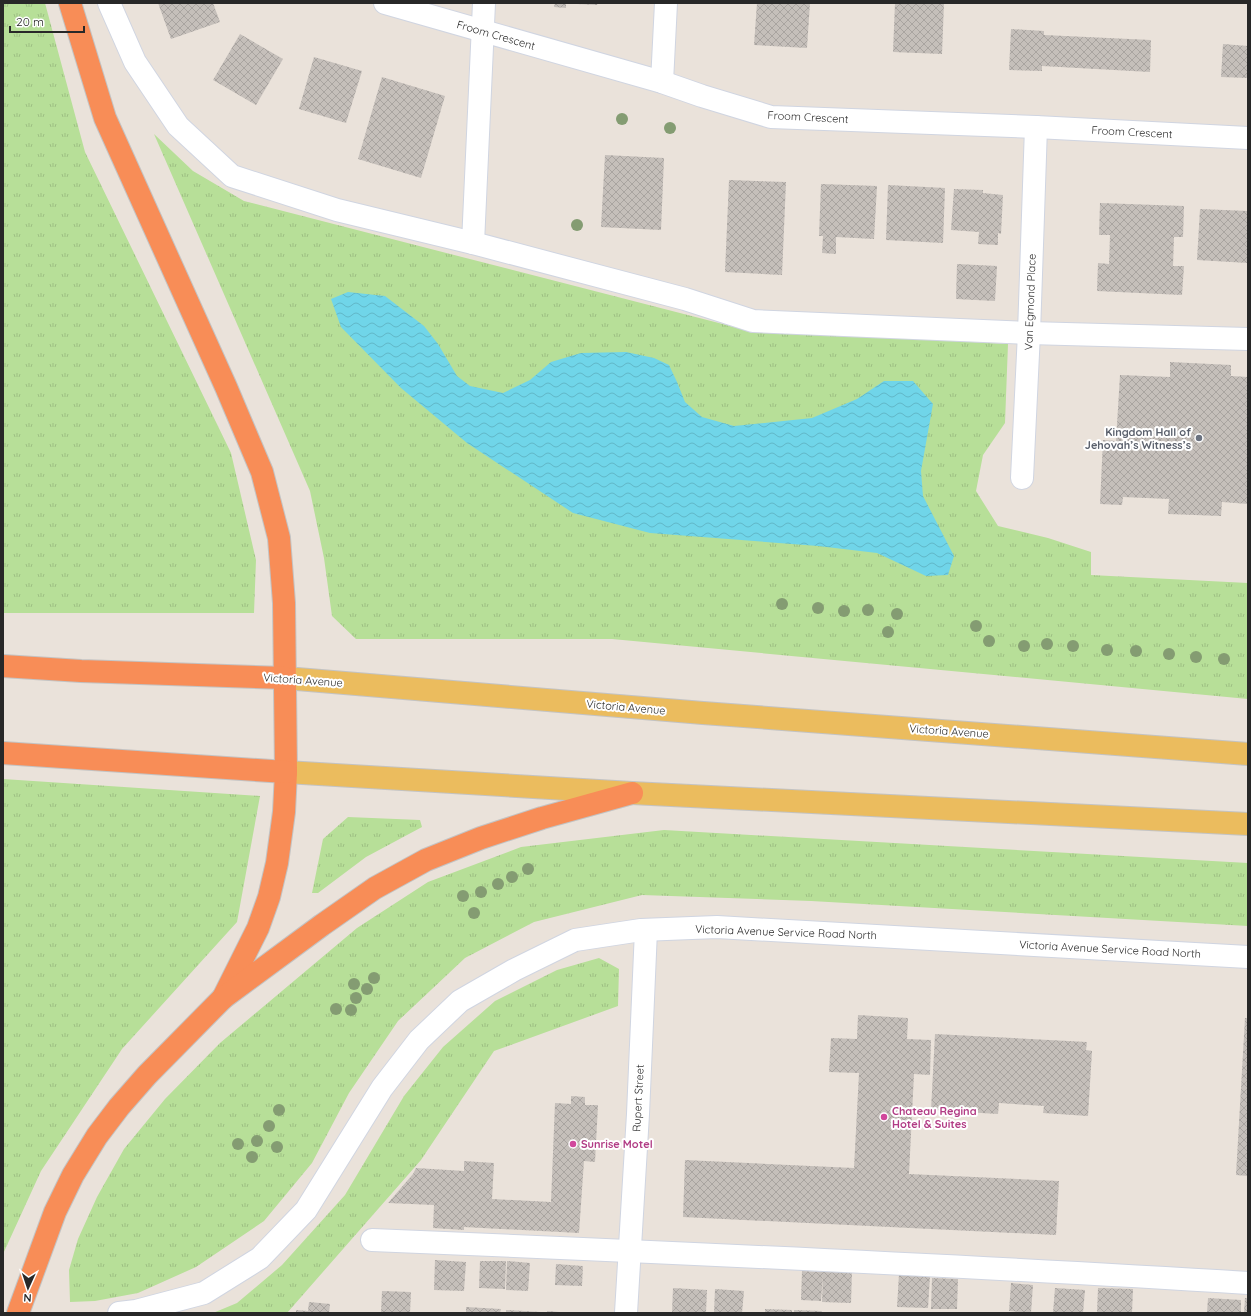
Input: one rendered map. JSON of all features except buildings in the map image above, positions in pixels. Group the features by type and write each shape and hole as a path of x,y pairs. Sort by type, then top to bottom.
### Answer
{"highway":[{"path":"70,3 105,118 226,387 262,472 278,538 284,603 286,772 284,812 278,856 269,897 258,928 223,998"},
{"name":"Victoria Avenue","path":"3,666 81,671 285,678"},
{"path":"3,753 286,772"},
{"path":"18,1313 55,1212 73,1175 97,1136 118,1107 147,1075 223,998 322,924 375,888 426,860 480,838 542,818 632,793"}],"main road":[{"name":"Victoria Avenue","path":"285,678 703,713 1248,754"},
{"path":"286,772 632,793 1248,824"}],"street":[{"path":"109,3 135,62 178,126 232,176 337,210 473,243 685,299 753,320 1029,333 1248,339"},
{"name":"Froom Crescent","path":"385,3 662,82 770,117 1036,126 1248,138"},
{"path":"473,243 484,3"},
{"path":"662,82 666,3"},
{"name":"Van Egmond Place","path":"1022,478 1029,333 1036,126"},
{"name":"Victoria Avenue Service Road North","path":"119,1313 136,1311 204,1293 260,1258 306,1210 382,1088 419,1040 460,1001 514,970 575,940 646,930 716,927 1248,957"},
{"name":"Rupert Street","path":"626,1313 638,1114 646,930"},
{"path":"372,1240 629,1250 1248,1283"}],"green space":[{"path":"3,3 45,3 85,152 231,453 256,560 254,613 3,613"},
{"path":"154,134 193,171 244,201 746,330 1008,344 1005,423 983,455 976,491 998,526 1048,538 1091,552 1091,575 1248,583 1248,699 612,639 356,639 332,616 324,558 310,491"},
{"path":"3,779 260,796 237,922 122,1049 41,1171 3,1254"},
{"path":"348,817 420,820 422,827 366,857 318,893 312,893 323,839"},
{"path":"664,830 1248,863 1248,926 811,901 642,895 534,922 465,958 398,1021 349,1093 312,1163 264,1221 196,1267 138,1293 95,1301 70,1302 69,1270 78,1239 97,1197 124,1149 165,1099 220,1043 357,928 428,882 521,847"},
{"path":"599,958 619,969 618,1006 494,1051 421,1160 287,1313 213,1313 237,1303 282,1265 345,1195 404,1096 443,1047 495,1001 557,970"}],"water":[{"path":"348,292 385,296 424,326 438,344 457,376 470,386 503,393 530,380 551,362 581,353 626,352 654,358 669,365 685,402 702,417 734,426 812,418 857,399 884,381 913,381 933,404 921,471 923,496 954,556 948,575 926,576 877,553 818,546 650,533 573,513 467,443 401,388 341,327 331,299"}],"place":[{"name":"Kingdom Hall of Jehovah’s Witness’s","path":"1199,438"},
{"name":"Chateau Regina Hotel & Suites","path":"884,1117"},
{"name":"Sunrise Motel","path":"573,1144"}]}
